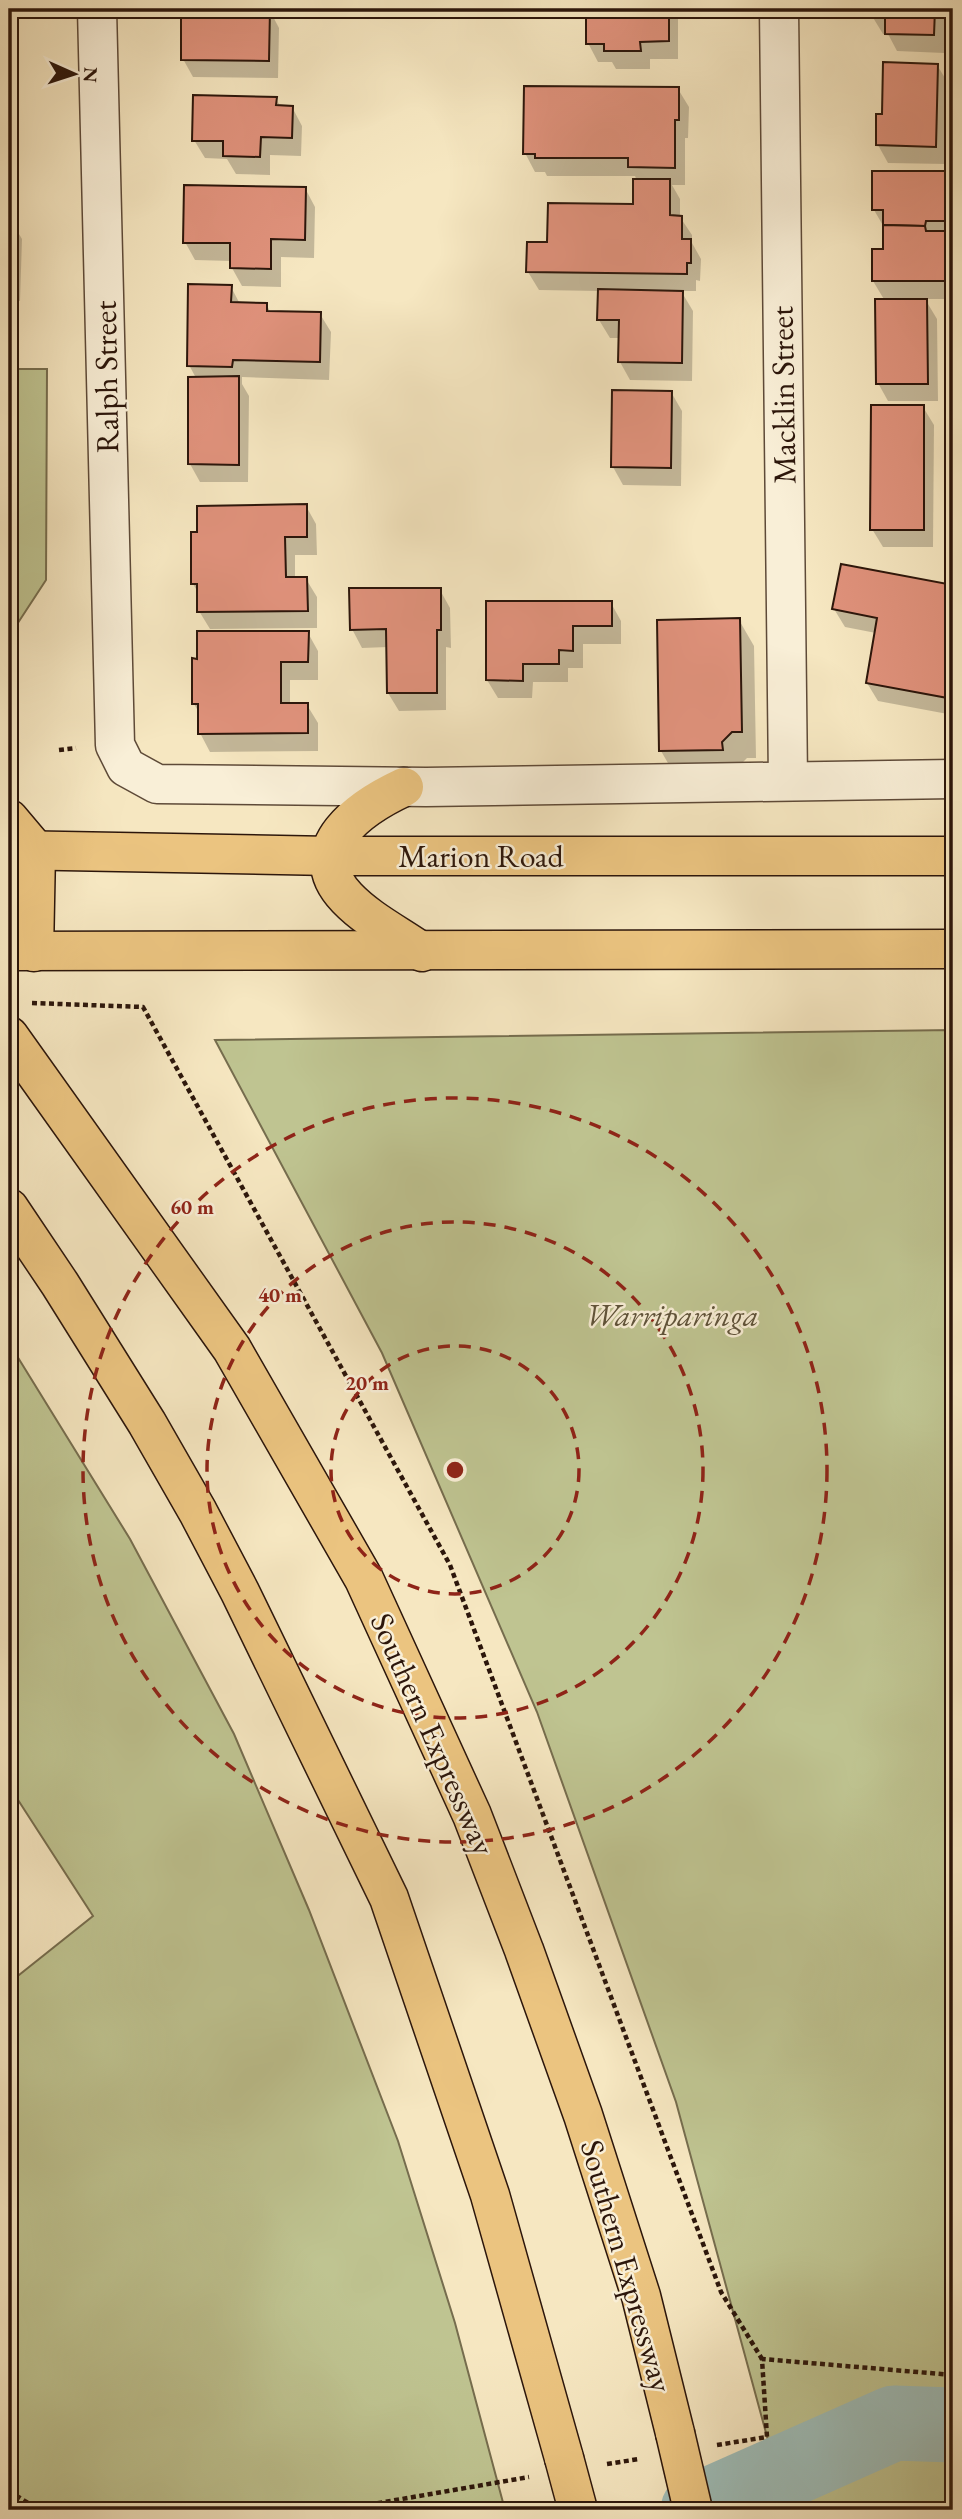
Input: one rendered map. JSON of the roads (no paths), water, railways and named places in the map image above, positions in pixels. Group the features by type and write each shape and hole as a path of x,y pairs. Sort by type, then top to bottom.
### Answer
{"main road":[{"path":"404,787 370,804 355,815 335,840 331,856 333,874 346,897 422,952"},
{"path":"9,819 22,850 21,952 953,949"},
{"name":"Marion Road","path":"22,850 331,856 953,856"},
{"name":"Southern Expressway","path":"15,1019 232,1349 363,1579 472,1815 583,2115 641,2296 693,2510"},
{"path":"9,1208 140,1412 198,1512 258,1627 389,1898 490,2195 578,2510"}],"street":[{"name":"Ralph Street","path":"97,9 115,745 126,767 157,784 404,787"},
{"name":"Macklin Street","path":"779,9 788,781"},
{"path":"404,787 953,779"}],"waterway":[{"path":"698,2510 894,2423 953,2425"}],"park label":[{"name":"Warriparinga","path":"672,1315"}]}
